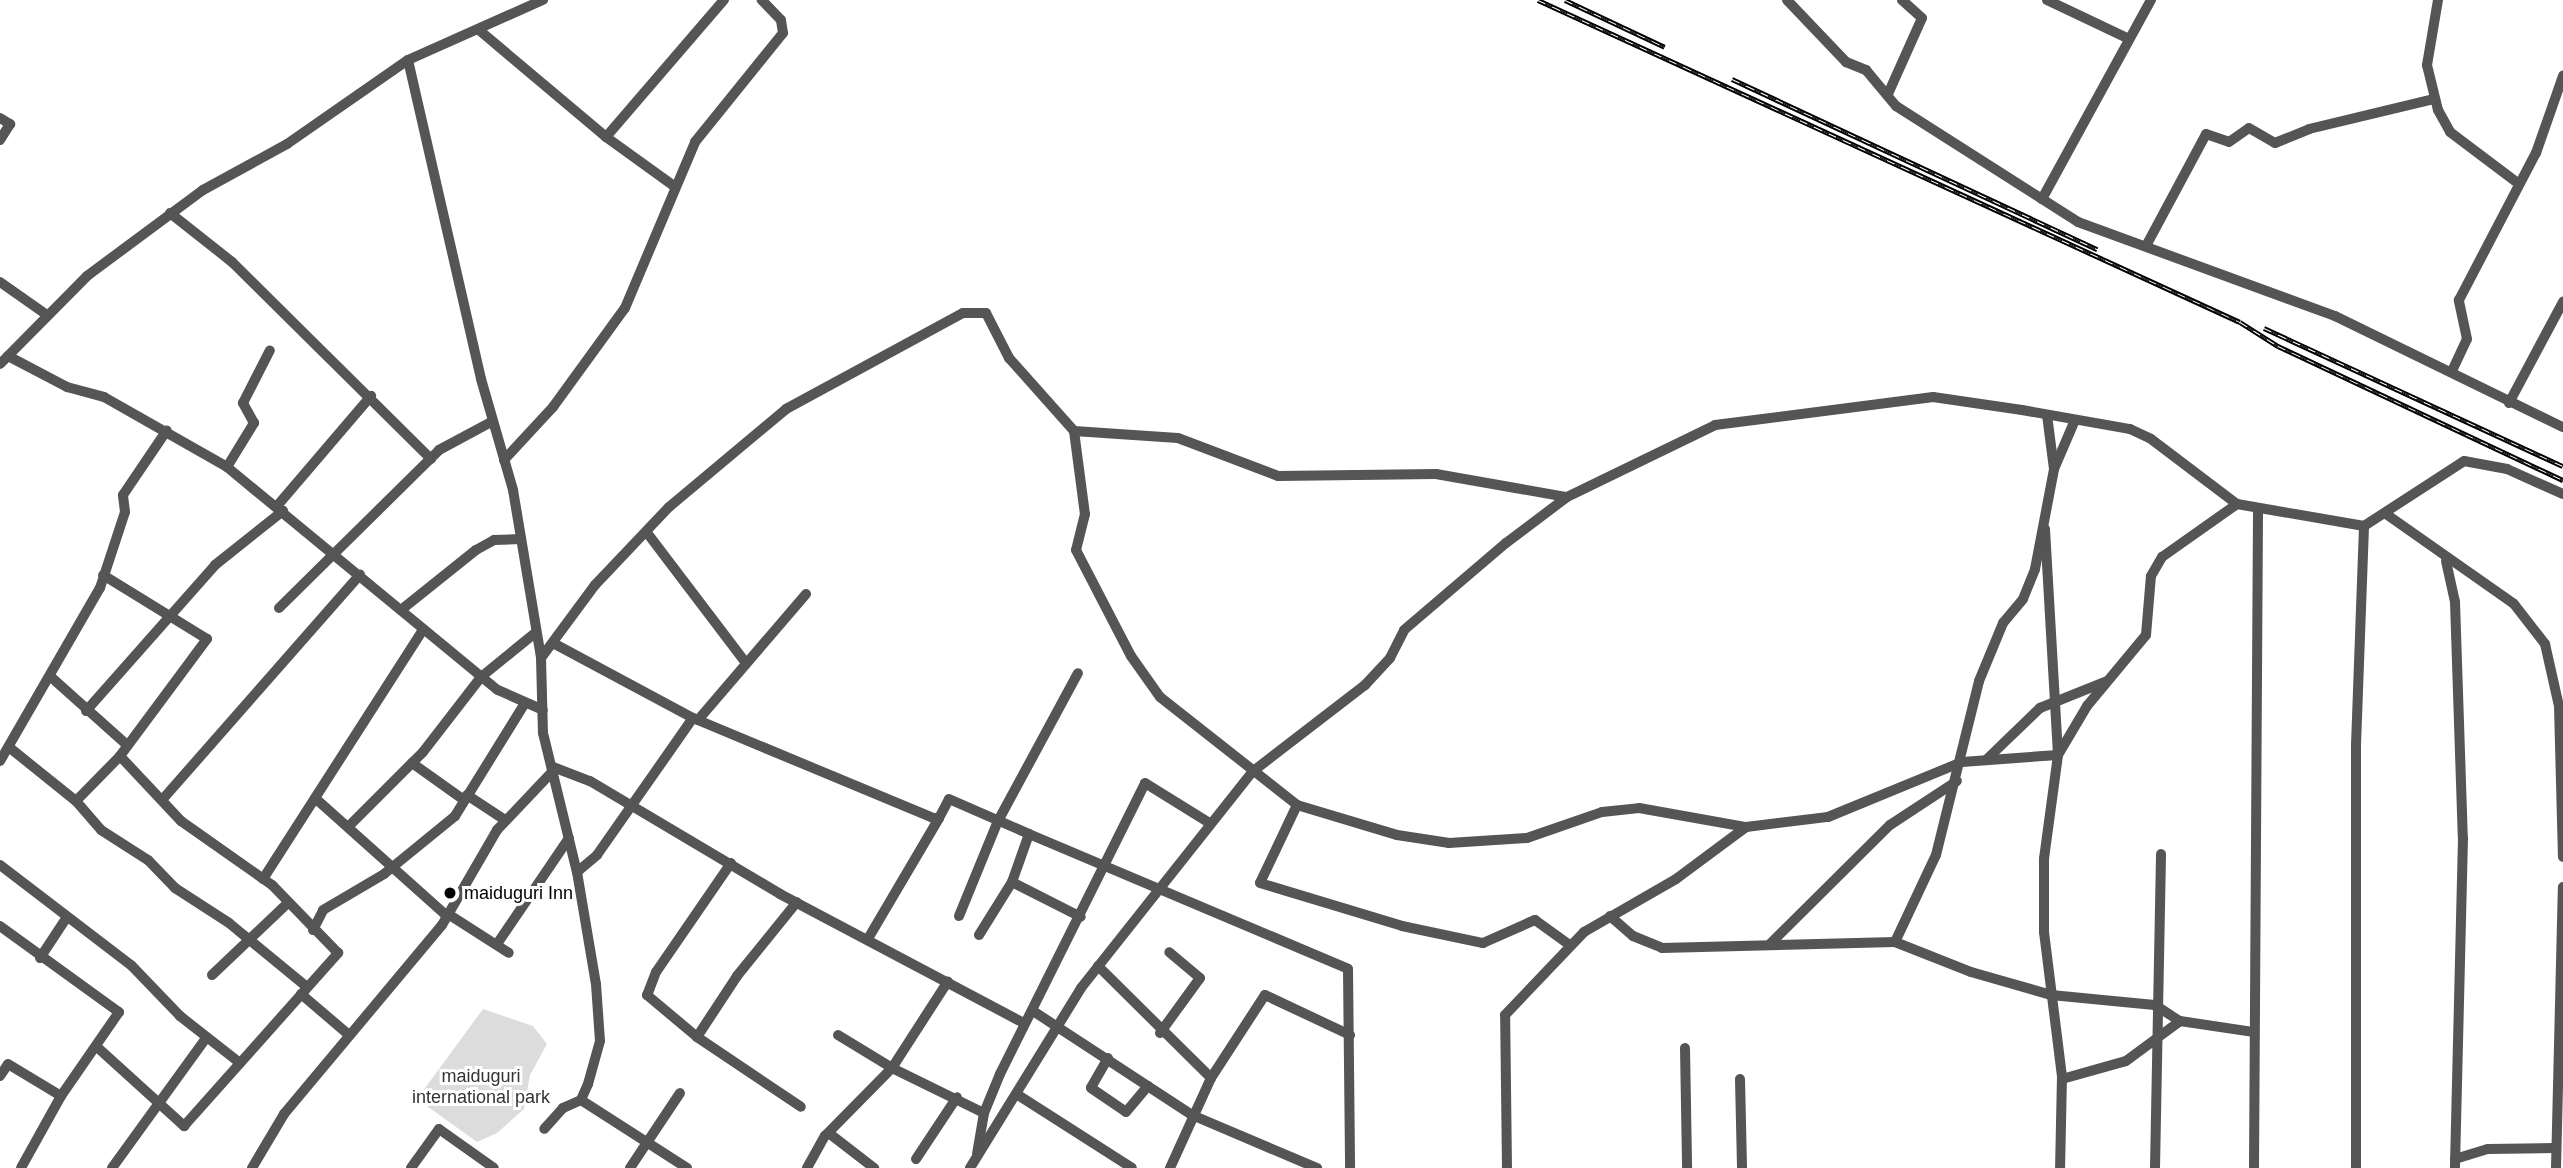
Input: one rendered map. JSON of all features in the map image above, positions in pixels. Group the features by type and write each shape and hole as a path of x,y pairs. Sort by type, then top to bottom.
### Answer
{"street":[{"path":"542,0 408,60 287,144 170,213 108,259 4,360 167,430 227,467 280,508 481,677 543,710"},
{"path":"606,137 724,0"},
{"path":"504,460 553,407 625,308 674,186 710,118 783,33 781,20 762,0"},
{"path":"1787,0 1846,62 1866,70 1896,106 2078,222 2335,316 2563,427"},
{"path":"1888,94 1922,18 1902,0"},
{"path":"2047,0 2129,40"},
{"path":"2042,199 2151,0"},
{"path":"2438,0 2427,65 2434,99 2450,132 2519,184"},
{"path":"479,30 606,137 674,186"},
{"path":"408,60 521,539 541,658 543,710 553,768 577,872 600,1041 580,1100 563,1108 544,1129"},
{"path":"2452,371 2467,339 2459,300 2519,184 2563,76"},
{"path":"2146,246 2206,134 2229,142 2249,128 2275,144 2309,129 2434,99"},
{"path":"0,118 10,124 0,140"},
{"path":"170,213 232,262 432,459"},
{"path":"0,282 47,316"},
{"path":"2509,403 2563,302"},
{"path":"541,658 595,585 648,534 669,507 786,409 963,313 985,313 1009,358 1074,431 1085,514 1076,550 1097,597 1160,697 1297,805 1397,835 1449,843 1527,838 1602,813 1639,808 1746,827 1828,817 1962,762 1987,758 2058,755"},
{"path":"227,467 254,423 243,403 270,350"},
{"path":"86,710 230,550 280,508 371,396"},
{"path":"973,1164 1018,1095 1058,1025 1098,966 1208,822 1252,772 1365,685 1390,658 1405,629 1567,497 1715,425 1933,397 2075,420 2151,439 2237,504 2364,526 2464,461 2507,469 2563,495"},
{"path":"2047,415 2054,469"},
{"path":"1895,942 1936,855 1962,762 1979,681 2003,622 2028,590 2045,529 2054,469 2075,420"},
{"path":"279,608 432,459 493,421"},
{"path":"0,761 51,677 103,575 125,512 123,495 167,430"},
{"path":"1074,431 1178,438 1278,476 1436,474 1567,497"},
{"path":"2058,755 2107,681 2146,635 2151,576 2162,556 2237,504"},
{"path":"2254,1168 2258,508"},
{"path":"2386,514 2446,561 2514,604 2545,644 2559,706 2563,857"},
{"path":"2356,1168 2356,758 2364,526"},
{"path":"2045,529 2058,755 2044,859 2051,995 2062,1079 2060,1168"},
{"path":"648,534 745,662"},
{"path":"401,610 476,550 494,540 521,539"},
{"path":"2446,561 2455,602 2463,838 2455,1164 2488,1149 2555,1148"},
{"path":"76,800 120,756 207,639 173,614 103,575"},
{"path":"162,800 360,575"},
{"path":"577,872 597,855 696,719 806,594"},
{"path":"263,879 423,630"},
{"path":"350,825 412,763 481,677 535,633"},
{"path":"553,643 696,719 939,818"},
{"path":"958,916 998,821 1078,673"},
{"path":"51,677 127,745"},
{"path":"1987,758 2055,700 2107,681"},
{"path":"313,930 323,910 390,869 428,841 465,797 525,702"},
{"path":"10,748 76,800 101,830 246,938 349,1035"},
{"path":"97,1046 160,1101 184,1126 338,953 263,879 162,800 120,756"},
{"path":"412,763 505,820"},
{"path":"553,768 632,804 797,902 869,937 1024,1023"},
{"path":"252,1168 284,1114 349,1035 404,976 448,915 505,820 553,768"},
{"path":"1769,945 1890,825 1957,781"},
{"path":"973,1164 984,1113 1024,1023 1033,1011 1081,917 1104,862 1145,783 1208,822"},
{"path":"315,798 350,825 390,869 448,915 509,953"},
{"path":"869,937 949,799 1029,834 1104,862 1158,888 1348,969 1350,1168"},
{"path":"1297,805 1260,883 1402,926 1483,943 1535,920 1571,946"},
{"path":"1507,1168 1506,1015 1571,946 1610,916 1676,878 1746,827"},
{"path":"979,935 1012,881 1029,834"},
{"path":"497,944 569,838"},
{"path":"2155,1168 2153,1037 2161,854"},
{"path":"731,863 647,988 650,1000 697,1037 801,1107"},
{"path":"0,865 131,965 206,1038 240,1063"},
{"path":"1012,881 1081,917"},
{"path":"2556,1168 2563,887"},
{"path":"697,1037 737,976 797,902"},
{"path":"212,975 246,938 288,904"},
{"path":"40,958 67,916"},
{"path":"1610,916 1633,936 1662,948 1895,942 1971,972 2051,995 2155,1005 2180,1021 2255,1032"},
{"path":"0,926 40,958 120,1013 61,1096 21,1168"},
{"path":"1160,1033 1200,978 1169,952"},
{"path":"1098,966 1160,1033 1211,1078"},
{"path":"807,1168 830,1134 892,1068 948,981"},
{"path":"1170,1168 1211,1078 1265,995 1350,1035"},
{"path":"1033,1011 1192,1115 1317,1168"},
{"path":"2062,1079 2126,1061 2153,1037 2180,1021"},
{"path":"838,1035 892,1068 957,1097 984,1113"},
{"path":"112,1168 206,1038"},
{"path":"1685,1048 1687,1168"},
{"path":"1108,1058 1091,1088 1126,1112 1148,1086"},
{"path":"0,1076 8,1064 61,1096"},
{"path":"1740,1079 1742,1168"},
{"path":"630,1168 681,1093"},
{"path":"1018,1095 1132,1168"},
{"path":"916,1158 957,1097"},
{"path":"580,1100 687,1168"},
{"path":"411,1168 439,1129 494,1168"},
{"path":"830,1134 874,1168"}],"green space":[{"name":"maiduguri international park","path":"483,1009 533,1026 547,1044 530,1075 524,1109 497,1133 477,1142 417,1099"}],"railway":[{"path":"1538,0 2240,322 2278,346 2563,480"},
{"path":"1565,0 1665,47"},
{"path":"1732,79 2097,249"},
{"path":"2264,328 2563,466"}],"place":[{"name":"maiduguri Inn","path":"450,893"}]}
